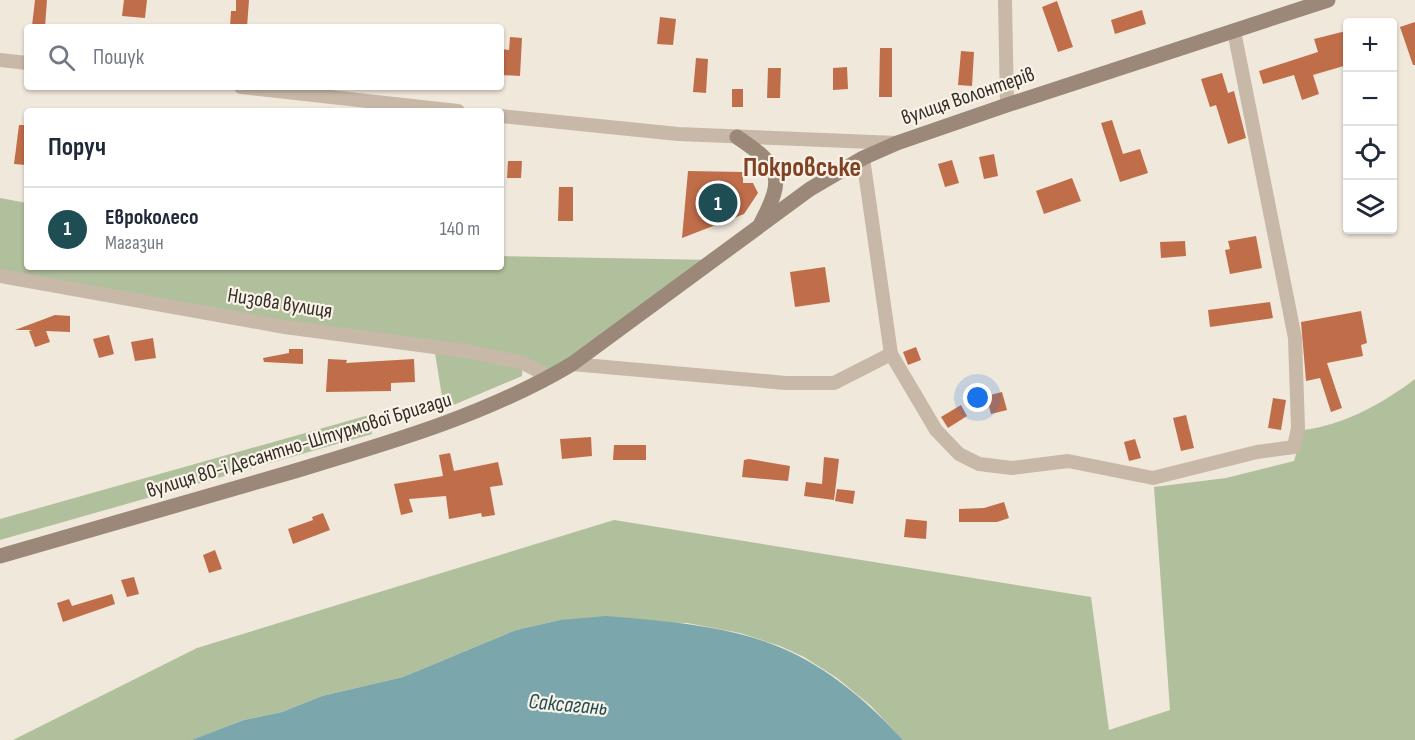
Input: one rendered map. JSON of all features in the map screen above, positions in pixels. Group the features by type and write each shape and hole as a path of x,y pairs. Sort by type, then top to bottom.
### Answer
{"street":[{"path":"1005,0 1006,105"},
{"name":"вулиця Волонтерів","path":"504,116 626,130 897,143 1328,0"},
{"path":"863,158 891,354 936,430 959,454 979,464 1012,468 1068,461 1153,477 1257,452 1294,447 1298,428 1295,338 1234,31"},
{"path":"0,60 24,63"},
{"path":"268,90 431,108"},
{"path":"737,137 766,156 776,174 775,198 758,229"},
{"name":"вулиця 80-ї Десантно-Штурмової Бригади","path":"0,556 372,448 451,421 550,377 572,364 810,189 863,158 897,143"},
{"name":"Низова вулиця","path":"0,276 285,327 471,352 523,363 550,377"},
{"path":"572,364 786,383 834,383 891,354"}],"green space":[{"path":"0,198 24,202 24,270 504,270 504,256 715,260 550,377 523,363 522,376 444,409 434,347 0,276"},
{"path":"1415,379 1415,740 903,740 871,706 837,678 804,657 780,646 740,633 687,623 560,620 516,630 403,677 322,696 282,712 244,720 191,740 13,740 197,648 614,520 1091,597 1109,730 1170,710 1154,487 1226,478 1294,461 1303,430 1333,423 1362,412"},
{"path":"369,415 372,434 0,540 0,519"}],"water":[{"name":"Саксагань","path":"606,616 696,625 769,643 802,658 835,678 868,705 903,740 191,740 244,720 282,712 322,696 403,677 516,630 560,620"}],"building":[{"path":"35,0 47,0 45,24 32,24"},
{"path":"124,0 147,0 145,18 122,16"},
{"path":"236,0 249,0 247,24 230,24 231,11 236,11"},
{"path":"1057,1 1073,47 1058,52 1042,7"},
{"path":"1142,10 1146,24 1115,34 1111,20"},
{"path":"660,17 676,19 673,45 657,44"},
{"path":"1415,22 1415,65 1413,65 1400,27"},
{"path":"1343,32 1343,66 1313,75 1319,94 1302,100 1294,75 1263,84 1259,71 1318,52 1314,39"},
{"path":"510,37 522,38 520,76 504,75 504,49 509,50"},
{"path":"880,48 892,48 892,97 879,97"},
{"path":"961,51 974,52 972,86 958,85"},
{"path":"696,58 708,59 706,93 693,92"},
{"path":"847,67 848,89 833,90 833,68"},
{"path":"768,68 781,68 780,98 767,98"},
{"path":"1222,73 1228,93 1234,91 1246,138 1228,144 1216,105 1210,107 1201,79"},
{"path":"732,89 743,89 743,107 732,107"},
{"path":"1112,120 1123,154 1140,149 1148,173 1120,182 1101,123"},
{"path":"19,125 24,125 24,165 14,164"},
{"path":"994,154 998,176 984,179 979,157"},
{"path":"952,160 959,183 945,187 938,164"},
{"path":"508,161 522,161 521,178 507,178"},
{"path":"688,171 743,172 743,183 753,183 758,193 744,214 682,238"},
{"path":"1072,178 1081,201 1044,214 1036,191"},
{"path":"559,187 573,187 573,221 558,221"},
{"path":"1256,236 1262,268 1230,274 1225,250 1230,249 1228,241"},
{"path":"1185,241 1186,256 1161,258 1160,242"},
{"path":"825,267 830,302 795,307 790,272"},
{"path":"1270,302 1273,318 1210,327 1208,310"},
{"path":"1361,311 1367,343 1361,345 1363,356 1327,363 1342,408 1331,412 1320,378 1306,381 1301,322"},
{"path":"55,315 70,316 70,332 46,331 50,342 35,347 29,331 32,330 15,330"},
{"path":"109,335 114,354 99,358 93,339"},
{"path":"153,338 156,358 135,361 131,342"},
{"path":"916,347 921,360 908,365 903,352"},
{"path":"289,349 303,349 303,364 264,362 263,358 289,353"},
{"path":"328,359 347,360 346,363 414,359 415,382 391,383 391,391 326,392"},
{"path":"1002,392 1007,410 991,414 986,396"},
{"path":"1273,398 1286,400 1281,430 1268,428"},
{"path":"961,405 967,416 948,428 941,417"},
{"path":"1186,415 1194,448 1181,451 1173,418"},
{"path":"591,437 592,456 562,459 560,439"},
{"path":"1135,439 1141,458 1129,461 1124,442"},
{"path":"614,445 646,445 646,460 613,460"},
{"path":"450,453 454,471 498,462 503,485 490,487 495,515 482,517 481,513 449,519 446,496 409,499 413,512 401,515 394,484 443,476 439,455"},
{"path":"824,457 839,459 834,500 804,496 806,482 822,484"},
{"path":"744,460 790,466 788,481 742,477"},
{"path":"837,489 855,491 853,504 835,501"},
{"path":"1004,502 1009,518 997,522 959,522 959,509 984,508"},
{"path":"323,513 330,530 293,544 288,529 313,520 312,517"},
{"path":"906,519 927,521 926,539 904,537"},
{"path":"215,550 222,569 209,573 203,555"},
{"path":"134,577 139,594 127,597 121,580"},
{"path":"112,594 115,604 63,622 57,603 69,599 72,606"}],"place":[{"name":"Евроколесо","path":"718,203"}],"district":[{"name":"Покровське","path":"802,168"}]}
